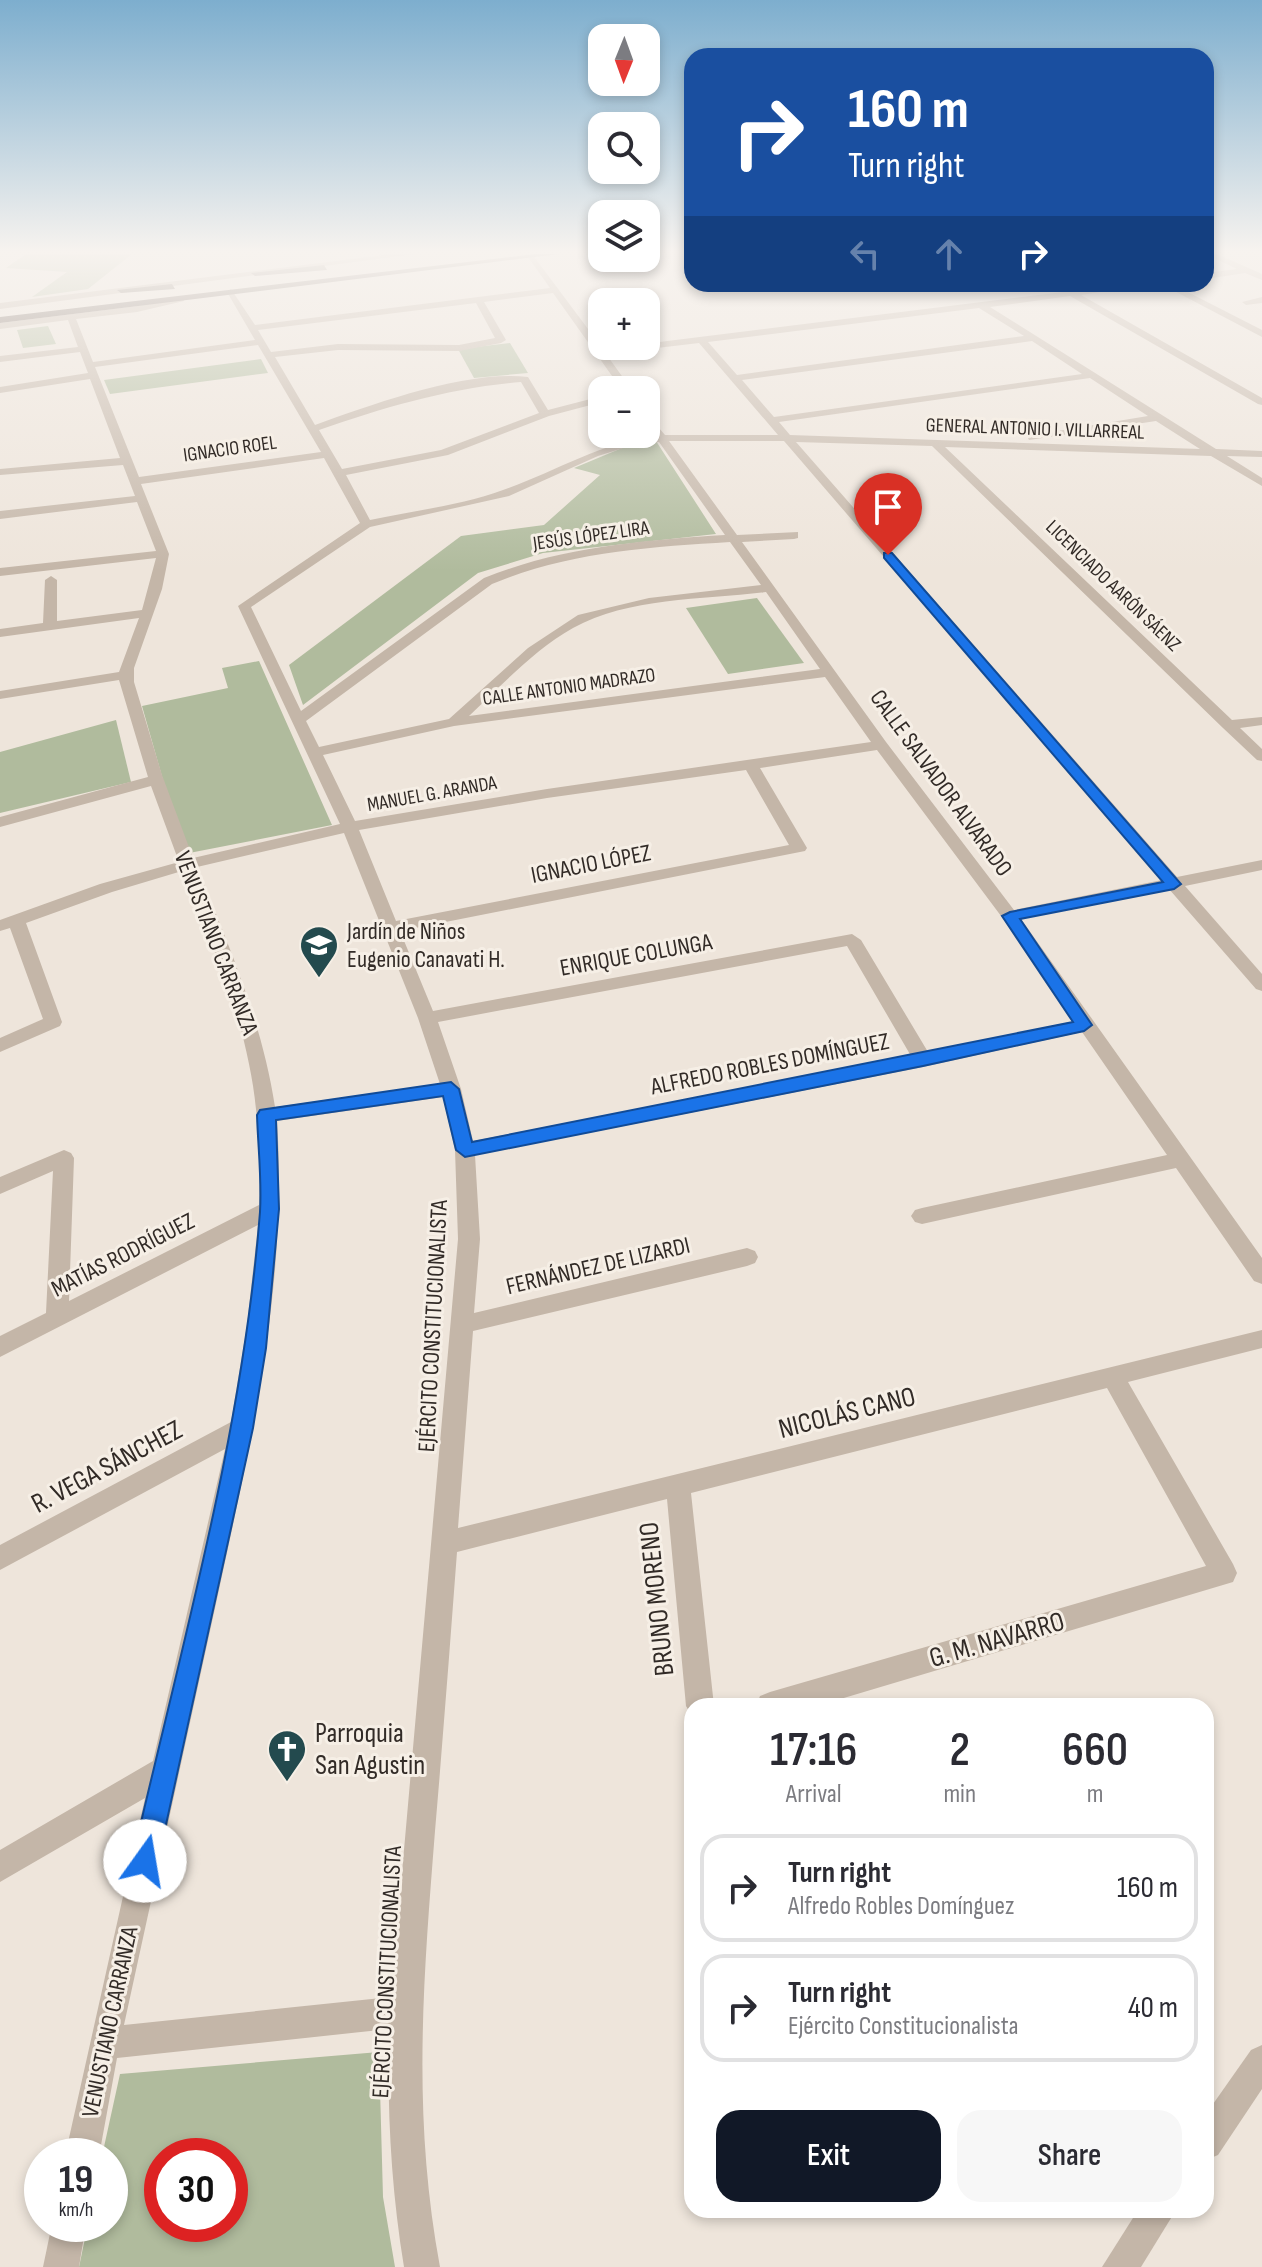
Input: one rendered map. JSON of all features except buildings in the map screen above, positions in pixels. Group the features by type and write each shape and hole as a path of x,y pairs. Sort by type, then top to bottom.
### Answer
{"street":[{"path":"18,360 89,363 115,360"},
{"path":"0,695 126,675 157,587 163,554 88,360"},
{"path":"271,360 334,463 366,524"},
{"path":"719,360 1262,985"},
{"path":"734,378 871,360"},
{"path":"1069,360 1262,483"},
{"path":"1188,360 1262,402"},
{"path":"0,390 89,363"},
{"path":"772,420 1093,375"},
{"path":"313,429 400,398 446,387 502,380 524,379 545,414"},
{"name":"IGNACIO ROEL","path":"136,480 444,453 545,414 588,403"},
{"path":"985,446 1159,417"},
{"name":"CALLE SALVADOR ALVARADO","path":"660,435 881,745 1010,916 1262,1275"},
{"name":"GENERAL ANTONIO I. VILLARREAL","path":"366,524 505,494 594,454 632,442 662,438 786,438 1262,454"},
{"name":"LICENCIADO AARÓN SÁENZ","path":"937,445 1262,757"},
{"path":"0,472 136,480"},
{"path":"0,515 136,480"},
{"name":"EJÉRCITO CONSTITUCIONALISTA","path":"366,524 244,606 350,828 392,927 451,1089 465,1150 469,1239 406,2011 407,2172 413,2228 422,2267"},
{"name":"JESÚS LÓPEZ LIRA","path":"298,720 488,581 512,569 583,555 794,535"},
{"path":"0,572 163,554"},
{"path":"50,625 51,580"},
{"path":"454,722 554,635 581,619 625,606 771,588"},
{"path":"0,633 147,613"},
{"name":"CALLE ANTONIO MADRAZO","path":"313,753 454,722 831,672"},
{"name":"VENUSTIANO CARRANZA","path":"86,2138 242,1428 258,1334 270,1209 266,1115 246,1016 185,863 156,780 126,675"},
{"path":"1228,725 1262,721"},
{"name":"MANUEL G. ARANDA","path":"8,923 185,863 350,828 881,745"},
{"name":"IGNACIO LÓPEZ","path":"392,927 799,848 751,766"},
{"path":"0,822 156,780"},
{"path":"1010,916 1262,865"},
{"path":"0,1046 53,1022 8,923"},
{"name":"ENRIQUE COLUNGA","path":"427,1018 852,940 923,1060"},
{"name":"ALFREDO ROBLES DOMÍNGUEZ","path":"465,1150 923,1060 1084,1025"},
{"path":"266,1115 451,1089"},
{"path":"0,1186 64,1158 57,1319"},
{"path":"922,1216 1183,1159"},
{"name":"MATÍAS RODRÍGUEZ","path":"0,1347 270,1209"},
{"name":"FERNÁNDEZ DE LIZARDI","path":"461,1325 747,1257"},
{"name":"NICOLÁS CANO","path":"445,1543 1262,1339"},
{"name":"G. M. NAVARRO","path":"797,1698 1224,1573 1113,1377"},
{"name":"R. VEGA SÁNCHEZ","path":"0,1558 242,1428"},
{"name":"BRUNO MORENO","path":"678,1486 699,1698"},
{"path":"0,1867 165,1770"},
{"path":"104,2043 406,2011"},
{"path":"1214,2131 1262,2061"},
{"path":"1120,2267 1154,2218"},
{"path":"61,2267 66,2242"}],"green space":[{"path":"255,360 261,360 268,373 110,394 104,380"},
{"path":"464,360 520,360 528,373 474,378"},
{"path":"660,447 716,534 543,553 478,573 303,705 289,665 461,536 544,525 600,475 574,468 622,448"},
{"path":"757,598 804,663 728,674 686,608"},
{"path":"259,661 332,825 184,854 142,706 228,688 222,668"},
{"path":"116,720 131,782 0,813 0,752"},
{"path":"379,2052 383,2197 395,2267 79,2267 84,2242 128,2242 128,2138 106,2138 120,2074"}],"place":[{"name":"Jardín de Niños Eugenio Canavati H.","path":"319,979"},
{"name":"Parroquia San Agustin","path":"287,1783"}],"route":[{"path":"145,1861 242,1428 256,1348 270,1209 266,1115 451,1089 465,1150 923,1060 1084,1025 1010,916 1174,884 888,555"}]}
